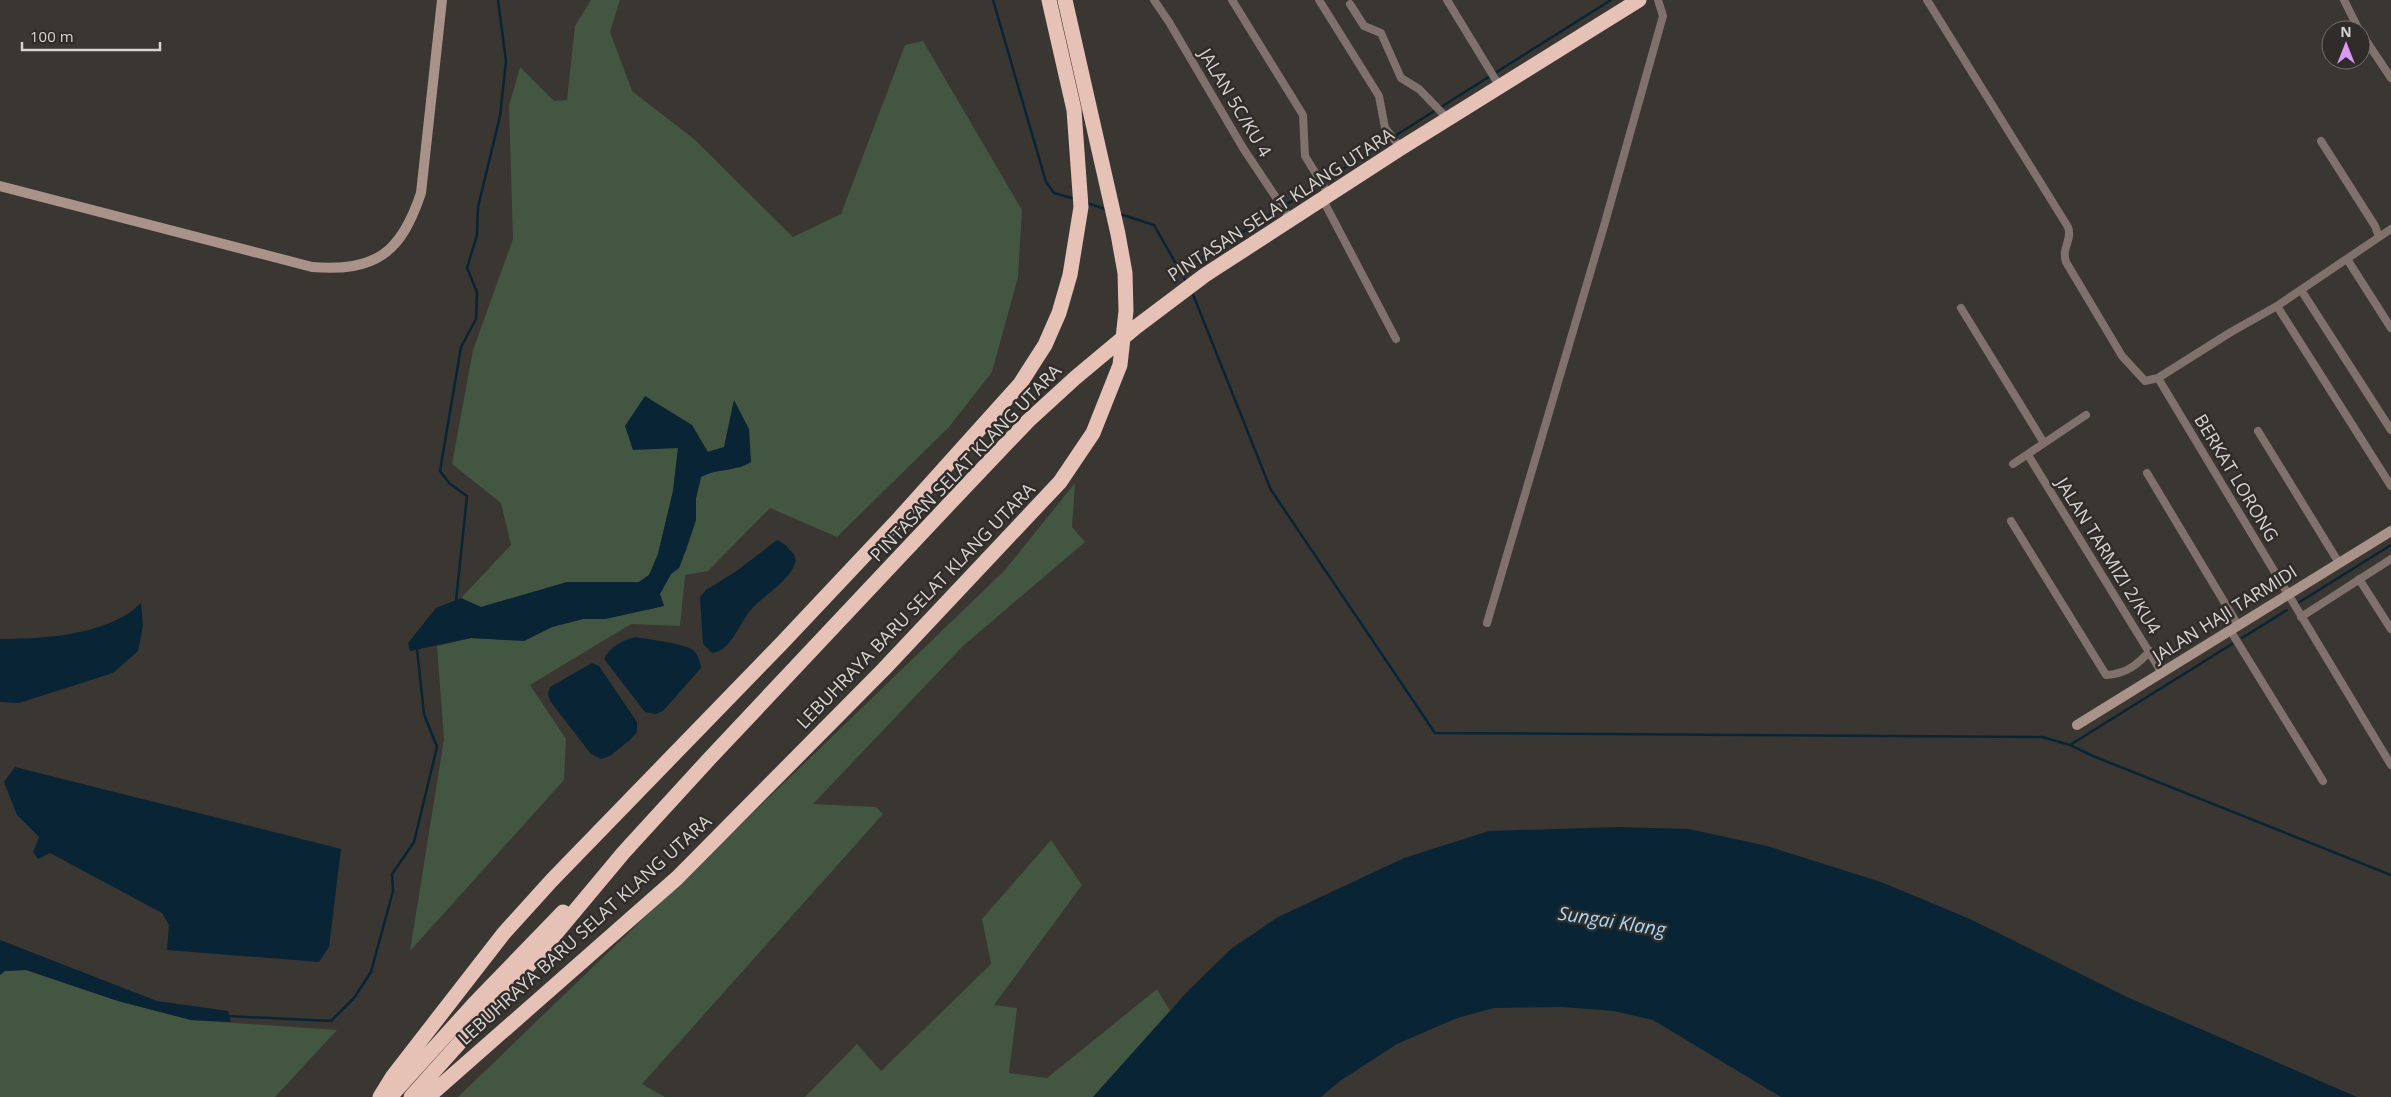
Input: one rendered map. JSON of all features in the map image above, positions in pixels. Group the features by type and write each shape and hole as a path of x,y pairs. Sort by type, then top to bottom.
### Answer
{"highway":[{"name":"LEBUHRAYA BARU SELAT KLANG UTARA","path":"380,1097 393,1076 504,933 552,880 788,637 1020,384 1045,345 1059,313 1070,276 1081,208 1074,110 1049,0"},
{"name":"LEBUHRAYA BARU SELAT KLANG UTARA","path":"428,1097 677,878 884,669 1009,538 1060,482 1093,433 1120,365 1126,311 1125,274 1118,234 1065,0"},
{"name":"PINTASAN SELAT KLANG UTARA","path":"624,852 1028,421 1075,378 1205,275 1291,220 1325,195 1445,116 1628,2"},
{"name":"LEBUHRAYA BARU SELAT KLANG UTARA","path":"390,1097 533,942 624,852"},
{"name":"LEBUHRAYA BARU SELAT KLANG UTARA","path":"411,1097 538,955 624,852"}],"street":[{"path":"0,186 312,267 349,269 380,258 398,243 413,220 422,194 442,0"},
{"name":"JALAN 5C/KU 4","path":"1154,0 1169,22 1243,148 1291,220"},
{"path":"1232,0 1303,115 1305,156 1396,339"},
{"path":"1319,0 1379,96 1385,128 1399,146"},
{"path":"1448,0 1498,84"},
{"path":"1487,623 1609,208 1663,16 1658,0"},
{"path":"1927,0 2068,227 2071,234 2064,255 2066,262 2122,356 2145,381 2158,378 2230,332 2278,306 2391,229"},
{"path":"2344,0 2354,20"},
{"path":"1350,4 1364,26 1381,33 1401,78 1419,89 1445,116"},
{"path":"2371,47 2390,73"},
{"path":"2321,141 2376,226 2378,237"},
{"path":"2347,259 2391,328"},
{"path":"2302,290 2391,430"},
{"path":"2278,306 2391,486"},
{"path":"1961,308 2044,443"},
{"name":"BERKAT LORONG","path":"2158,378 2391,765"},
{"path":"2013,464 2086,416"},
{"path":"2258,431 2339,563"},
{"name":"JALAN TARMIZI 2/KU4","path":"2028,455 2150,650 2162,673"},
{"path":"2147,473 2323,781"},
{"path":"2011,521 2106,675 2123,672 2134,667 2150,650"},
{"name":"JALAN HAJI TARMIDI","path":"2077,726 2391,531"},
{"path":"2302,617 2391,559"},
{"path":"2359,579 2391,629"}],"green space":[{"path":"591,0 620,0 610,32 632,91 694,139 793,237 841,214 905,45 923,41 1022,210 1018,277 992,372 949,427 837,537 770,508 708,571 685,575 680,626 631,624 530,685 566,739 564,780 410,951 444,739 437,646 471,638 524,641 552,627 583,619 605,619 664,606 660,594 671,574 679,568 696,520 696,498 701,477 711,472 742,467 734,401 724,447 707,452 692,425 678,447 673,491 658,554 649,575 639,582 567,582 481,607 461,598 511,545 501,503 452,464 473,350 513,239 509,106 520,67 554,101 567,100 575,26"},
{"path":"1075,483 1072,527 1085,542 963,646 813,804 876,807 883,814 642,1084 665,1097 458,1097 1005,570"},
{"path":"1051,840 1082,885 994,1005 1017,1008 1009,1073 1047,1078 1157,989 1170,1011 1093,1097 805,1097 857,1044 881,1071 991,964 982,919"},
{"path":"26,970 118,1001 191,1020 337,1030 275,1097 0,1097 0,975 5,971"}],"water":[{"path":"645,396 692,425 708,452 724,447 734,400 749,429 751,462 701,477 696,498 696,520 686,550 679,568 671,574 660,594 664,606 605,619 583,619 552,627 524,641 471,638 410,651 408,643 436,608 461,598 481,607 567,582 639,582 649,575 658,554 673,491 678,448 633,450 625,426"},
{"path":"777,540 785,545 794,555 795,561 792,570 750,611 729,642 719,651 712,653 703,644 700,597 706,590 738,570"},
{"path":"141,603 143,626 138,651 113,673 19,703 0,702 0,639 47,637 79,632 125,616"},
{"path":"635,637 689,648 695,652 699,660 701,668 663,711 656,714 645,712 604,659 617,645"},
{"path":"592,663 599,666 637,722 637,732 631,739 610,756 601,759 591,754 550,701 548,694 550,687"},
{"path":"15,767 341,849 329,947 319,962 167,950 169,925 162,913 50,853 38,859 33,852 39,837 17,815 4,782"},
{"name":"Sungai Klang","path":"1618,827 1689,829 1767,846 1881,882 1970,919 2127,997 2357,1097 1781,1097 1653,1020 1614,1011 1563,1007 1494,1008 1457,1018 1397,1044 1340,1081 1321,1097 1093,1097 1187,992 1231,949 1278,917 1404,858 1489,831"},
{"path":"0,940 157,1001 228,1011 231,1022 191,1020 118,1001 26,970 5,971 0,975"}],"waterway":[{"path":"456,601 467,496 450,484 440,471 461,347 476,319 477,292 467,268 477,235 478,207 500,116 506,61 498,0"},
{"path":"993,0 1046,182 1054,193 1075,199"},
{"path":"1441,107 1611,0"},
{"path":"1181,271 1436,110"},
{"path":"1087,203 1108,210"},
{"path":"1120,214 1154,225 1187,283"},
{"path":"1192,292 1271,490 1435,733 2042,737 2070,745 2093,756 2391,875"},
{"path":"2298,603 2391,545"},
{"path":"2242,638 2287,610"},
{"path":"2070,745 2232,644"},
{"path":"226,1016 331,1021 354,998 371,972 393,891 392,874 414,842 437,747 424,714 417,649"}]}
